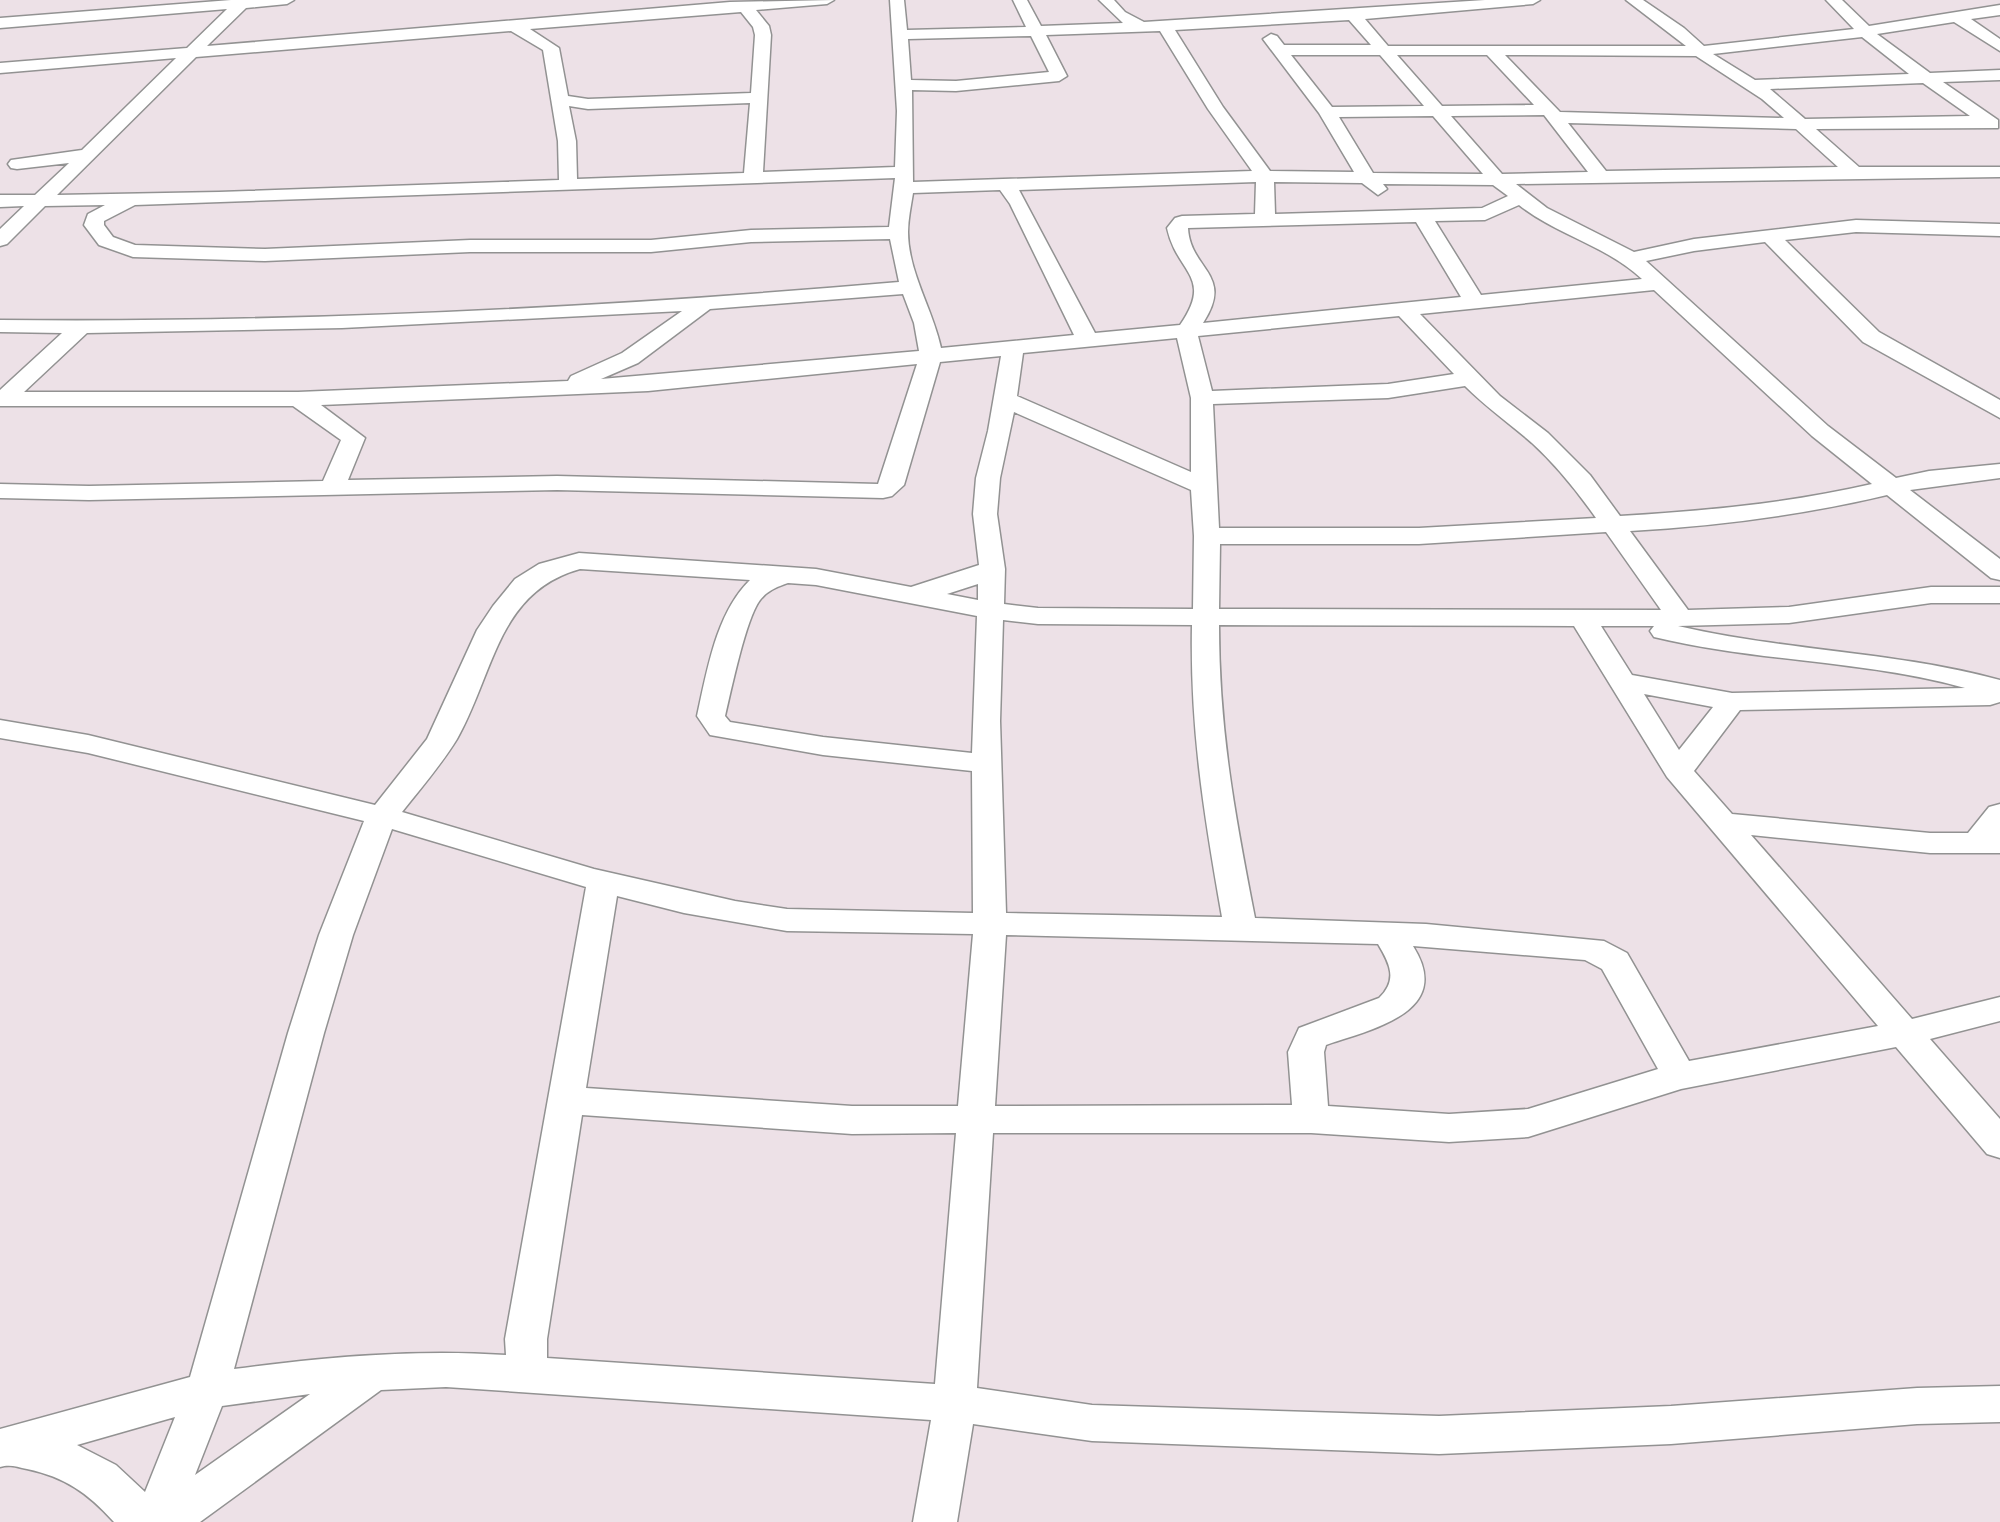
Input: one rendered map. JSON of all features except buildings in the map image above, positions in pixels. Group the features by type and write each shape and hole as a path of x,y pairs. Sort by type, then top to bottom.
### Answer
{"street":[{"path":"0,23 287,0"},
{"path":"632,17 648,0"},
{"path":"680,0 745,8 761,26 763,35 753,178"},
{"path":"0,68 827,0"},
{"path":"0,491 89,493 557,483 883,491 892,485 931,354 925,323 910,287 898,233 905,111 897,0"},
{"path":"904,85 956,86 1059,76 1020,0"},
{"path":"1106,0 1120,16 1139,26"},
{"path":"901,35 1353,15 1444,4 1533,0"},
{"path":"1633,0 1679,31 1698,51 1754,85 1854,172"},
{"path":"1833,0 1883,48 1972,109 1996,122"},
{"path":"0,240 243,2"},
{"path":"1280,50 1698,51 1813,39 2000,10"},
{"path":"1353,15 1380,49 1497,179 1541,212 1631,258 1657,284 1729,345 1791,406 1888,486 2000,572"},
{"path":"1956,16 2000,46"},
{"path":"1256,20 1328,112 1366,177 1378,189 1381,216"},
{"path":"1164,25 1216,109 1265,176 1265,220"},
{"path":"516,27 551,48 567,141 568,185"},
{"path":"1491,50 1551,114 1601,177"},
{"path":"1754,85 1923,76 1992,76"},
{"path":"1956,98 1967,84 1992,76"},
{"path":"905,111 956,86"},
{"path":"560,100 581,104 757,98"},
{"path":"1328,112 1436,110 1802,124 1996,122"},
{"path":"9,163 85,155"},
{"path":"9,163 61,180"},
{"path":"0,201 753,178 1005,184 1157,177 1497,179 2000,172"},
{"path":"1157,177 1182,222"},
{"path":"1005,184 1019,203 1088,341"},
{"path":"1186,332 1201,312 1207,291 1203,278 1177,237 1177,228 1182,222 1485,214 1521,197"},
{"path":"132,199 94,218 94,225 106,241 133,251 177,254 265,255 470,246 651,246 751,236 898,233"},
{"path":"0,208 22,200"},
{"path":"1422,215 1475,303"},
{"path":"1631,258 1686,246 1856,226 2000,230"},
{"path":"1770,236 1871,337 1976,394 2000,411"},
{"path":"2,399 298,399 711,380 884,362 931,354 1186,332 1657,284"},
{"path":"0,326 80,328 369,321 702,306 910,287"},
{"path":"563,388 630,358 702,306"},
{"path":"1405,310 1492,401 1540,438 1581,480 1680,618"},
{"path":"2,399 80,328"},
{"path":"1186,332 1202,398 1203,486 1208,536 1205,692 1214,786 1241,929"},
{"path":"935,1522 955,1403 990,925 986,681 992,569 985,514 988,478 1013,348"},
{"path":"1202,398 1388,391 1472,378"},
{"path":"1005,398 1203,486"},
{"path":"298,399 353,438 348,455 332,487"},
{"path":"1208,536 1419,536 1612,526 1771,510 1831,501 1929,478 2000,471"},
{"path":"155,1522 206,1390 336,935 382,816 442,740 473,666 500,617 534,575 560,564 579,561 786,575 910,593 990,610 1038,616 1680,618 1789,615 1931,595 2000,595"},
{"path":"910,593 951,585 992,569"},
{"path":"786,575 761,584 746,599 722,671 712,716 720,729 811,744 986,764"},
{"path":"1583,619 1625,682 1678,771 2000,1144"},
{"path":"1620,619 1674,634 1924,669 2000,689"},
{"path":"1625,682 1732,702 2000,695"},
{"path":"1678,771 1732,702"},
{"path":"3,735 88,744 382,816 603,880 740,914 786,920 1241,929 1389,935 1592,949 1615,961 1680,1076"},
{"path":"1724,823 1822,835 1930,843 1989,843 2000,814"},
{"path":"527,1372 526,1339 603,880"},
{"path":"1311,1119 1306,1052 1311,1037 1377,1017 1403,995 1410,975 1405,955 1389,935"},
{"path":"565,1104 586,1101 852,1120 1311,1119 1449,1128 1528,1123 1680,1076 1906,1033 2000,1009"},
{"path":"4,1447 206,1390 249,1382 446,1369 527,1372 955,1403 1092,1423 1439,1435 1671,1425 1917,1406 2000,1404"},
{"path":"165,1522 374,1372"},
{"path":"4,1447 50,1454 86,1467 105,1480 142,1522"}]}
